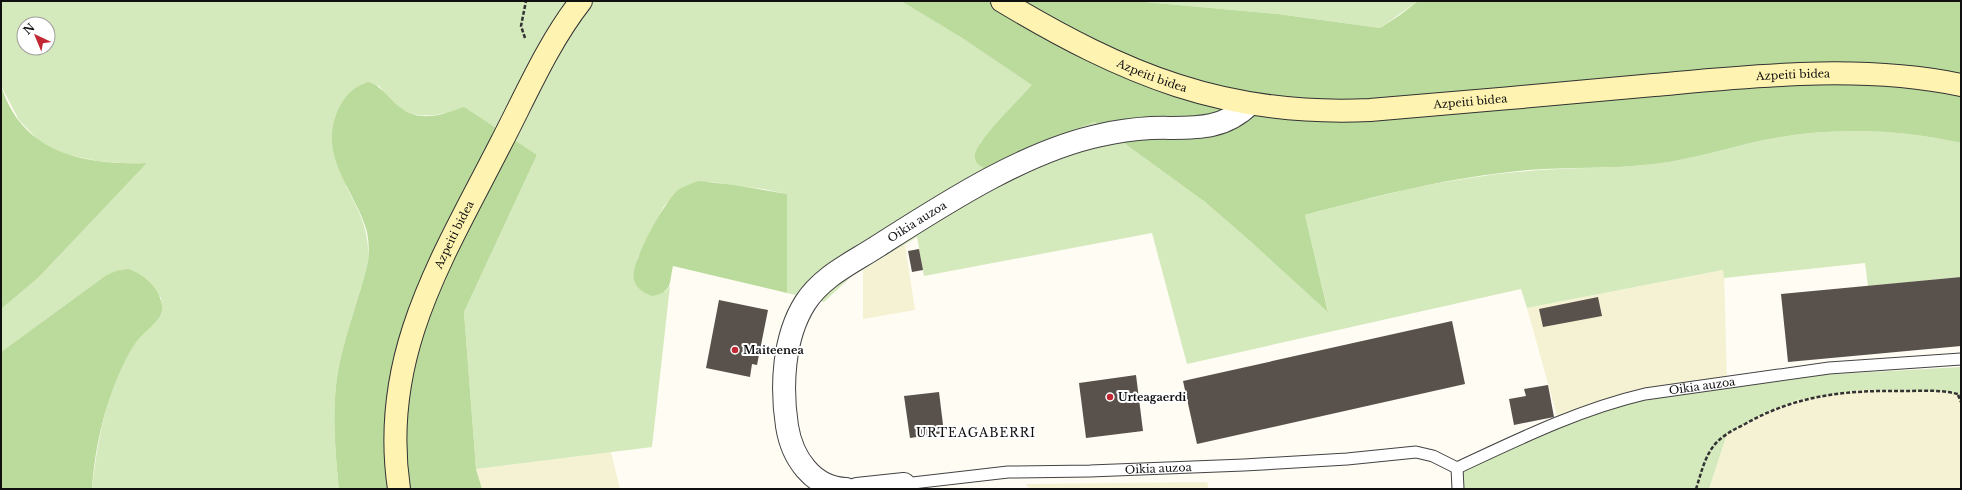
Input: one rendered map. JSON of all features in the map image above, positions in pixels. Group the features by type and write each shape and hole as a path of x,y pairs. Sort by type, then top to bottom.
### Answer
{"main road":[{"name":"Azpeiti bidea","path":"399,489 395,433 398,393 404,360 417,316 431,281 528,90 559,33 581,1"},
{"name":"Azpeiti bidea","path":"1002,1 1076,44 1127,68 1178,87 1250,104 1296,110 1364,110 1727,79 1822,74 1890,75 1936,80 1961,85"}],"street":[{"name":"Oikia auzoa","path":"846,489 818,481 806,470 797,457 790,440 785,411 786,368 793,328 805,303 822,282 947,204 997,176 1058,148 1111,133 1153,128 1187,129 1214,125 1233,117 1250,104"},
{"name":"Oikia auzoa","path":"857,489 904,484"}],"lane":[{"name":"Oikia auzoa","path":"904,484 1008,472 1084,471 1325,461 1416,452 1434,456 1457,468 1559,423 1620,400 1645,394 1829,368 1961,359"},
{"path":"1457,468 1458,489"}],"path":[{"path":"1696,489 1708,454 1716,443 1727,434 1762,414 1797,400 1861,390 1942,391 1960,395 1961,402"}],"shaded area":[{"path":"905,244 915,310 863,319 863,270"},
{"path":"1724,270 1727,383 1559,423 1527,308"},
{"path":"1861,390 1942,391 1961,395 1961,489 1709,489 1727,434 1762,414 1797,400"},
{"path":"611,452 620,489 482,489 476,469"},
{"path":"1207,482 1209,489 1029,489 1026,484"}],"green space":[{"path":"1,1 901,1 962,38 1033,85 980,143 994,165 1048,139 1095,122 1205,202 1328,311 1305,215 1443,182 1499,174 1544,170 1623,167 1654,164 1694,157 1784,136 1810,133 1860,131 1885,132 1910,134 1961,143 1961,277 1868,286 1865,263 1724,278 1723,270 1527,308 1521,289 1187,364 1152,233 924,276 917,237 852,276 824,302 787,293 787,194 711,182 679,190 664,206 637,259 665,292 670,286 652,447 476,469 464,312 537,155 445,113 423,116 407,111 393,101 378,85 346,186 360,214 366,231 368,262 343,348 335,391 336,461 339,489 92,489 97,451 111,392 118,373 137,340 162,313 161,298 146,279 105,276 1,352 1,309 38,278 147,163 98,161 64,154 39,141 19,120 1,86"},
{"path":"901,1 1134,1 1278,14 1380,28 1418,1 1961,1 1961,143 1910,134 1885,132 1860,131 1810,133 1784,136 1694,157 1654,164 1623,167 1528,170 1471,177 1388,194 1305,215 1328,312 1205,202 1095,122 1048,139 994,165 985,168 979,165 975,160 977,149 991,130 1032,85 962,38"},
{"path":"1134,1 1418,1 1380,28 1278,14"},
{"path":"368,82 378,87 401,108 409,113 435,116 464,107 537,155 464,312 476,469 482,489 339,489 336,461 335,391 343,348 368,262 369,247 367,232 362,217 340,173 335,158 332,143 333,127 338,110 346,96 353,90"},
{"path":"1,86 11,109 24,127 40,141 59,151 79,157 101,161 147,163 38,278 1,309"},
{"path":"698,181 735,185 787,194 787,293 673,266 669,286 664,292 652,296 637,286 634,280 634,272 637,261 642,247 657,219 672,196 678,190"},
{"path":"128,269 147,279 157,291 162,304 162,311 159,318 133,347 119,374 107,406 99,439 92,489 1,489 1,352 105,276 116,271"},
{"path":"1961,367 1961,395 1942,391 1861,390 1797,400 1762,414 1727,434 1709,489 1462,489 1457,468 1619,400 1819,375"}],"building":[{"path":"919,249 923,270 912,272 908,251"},
{"path":"1961,277 1961,346 1788,362 1781,294"},
{"path":"1598,297 1602,316 1543,327 1539,309"},
{"name":"Maiteenea","path":"719,300 768,310 757,365 752,364 750,377 706,368"},
{"path":"1452,321 1465,384 1197,444 1183,381"},
{"name":"Urteagaerdi","path":"1136,375 1143,431 1086,438 1079,383"},
{"path":"1548,385 1554,417 1514,425 1509,399 1526,396 1524,389"},
{"path":"939,392 944,433 910,438 904,396"}],"place":[{"name":"Maiteenea","path":"735,350"},
{"name":"Urteagaerdi","path":"1110,397"}],"district":[{"name":"URTEAGABERRI","path":"976,433"}]}
